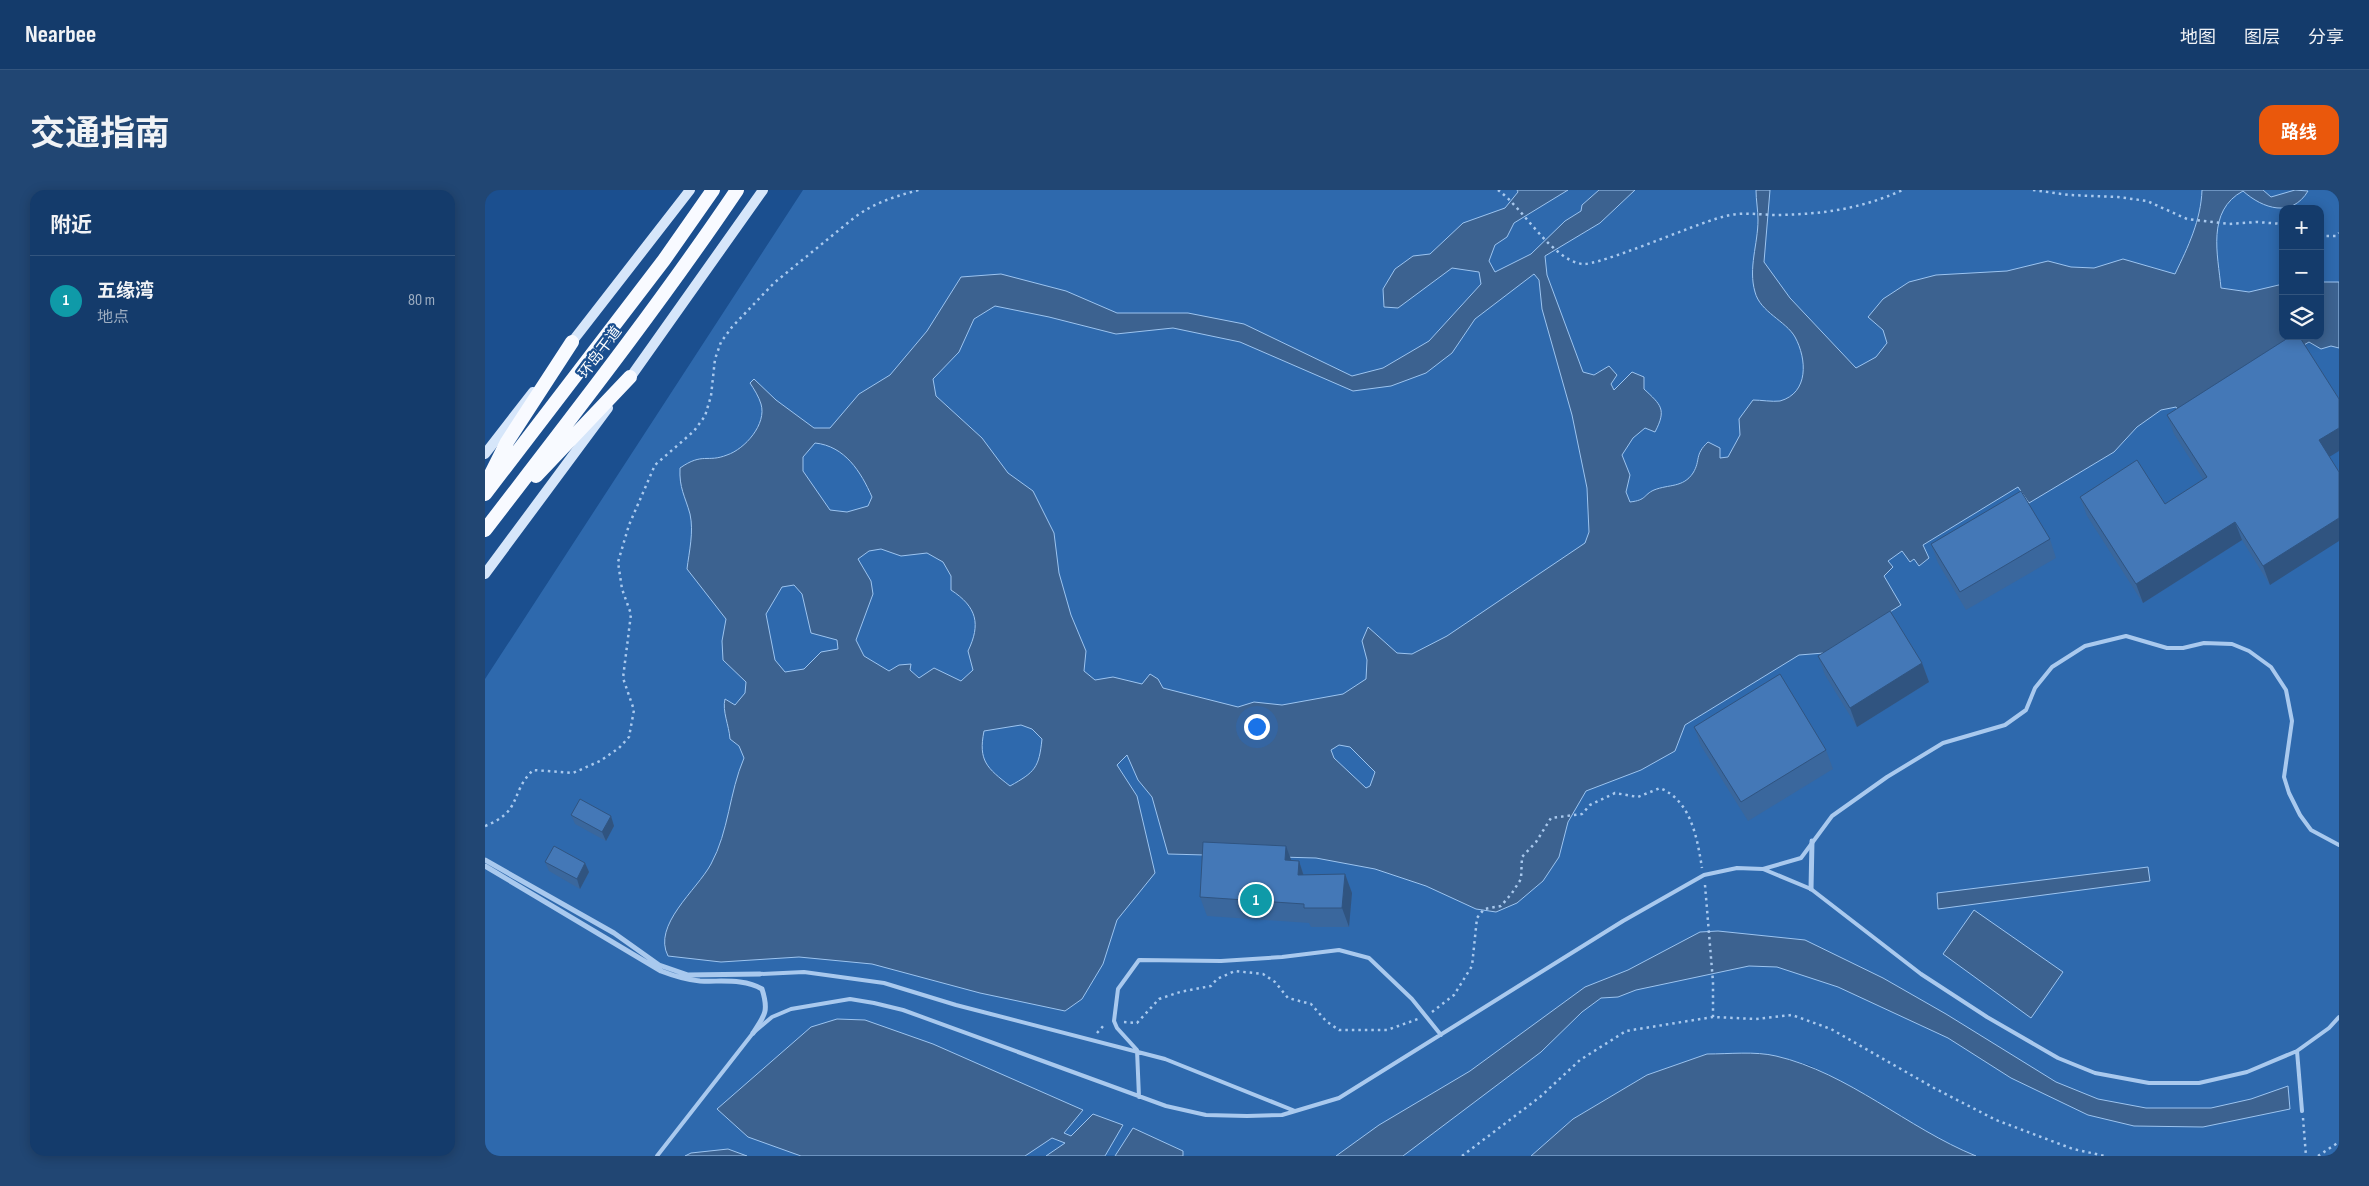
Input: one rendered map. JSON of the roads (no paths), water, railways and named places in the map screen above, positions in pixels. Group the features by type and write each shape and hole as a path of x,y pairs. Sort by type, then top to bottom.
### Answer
{"highway":[{"name":"环岛干道","path":"485,494 664,260 713,190"},
{"name":"环岛干道","path":"486,529 706,237 737,190"},
{"path":"485,485 507,442 572,342"},
{"path":"486,529 630,377"}],"main road":[{"path":"485,454 690,190"},
{"path":"485,574 630,377 763,190"}],"street":[{"path":"1811,889 1812,841"},
{"path":"485,860 613,933 659,966 688,976 760,974"},
{"path":"485,866 661,971 677,977 699,981 752,983 762,989 766,1002 766,1013 753,1033"}],"lane":[{"path":"657,1156 753,1033 772,1016 791,1009 850,999 903,1010 1139,1097 1165,1106 1206,1115 1273,1115 1295,1111 1339,1098 1623,921 1704,875 1737,868 1763,869 1801,858 1812,841 1833,816 1887,777 1943,743 2005,725 2026,710 2035,688 2052,667 2085,646 2126,636 2167,648 2183,648 2204,643 2231,644 2249,651 2271,667 2286,690 2292,721 2284,777 2289,792 2300,815 2311,830 2339,845"},
{"path":"1763,869 1811,889 1938,985 2058,1058 2095,1073 2149,1083 2199,1083 2247,1072 2297,1051 2329,1028 2339,1017"},
{"path":"1139,1097 1137,1050 1117,1028 1114,1021 1118,989 1139,960 1221,961 1282,957 1339,950 1369,958 1412,999 1441,1035"},
{"path":"760,974 804,972 884,982 956,1005 1137,1050 1165,1059 1295,1111"},
{"path":"2297,1051 2302,1111"}],"place":[{"name":"五缘湾","path":"1256,900"}]}
